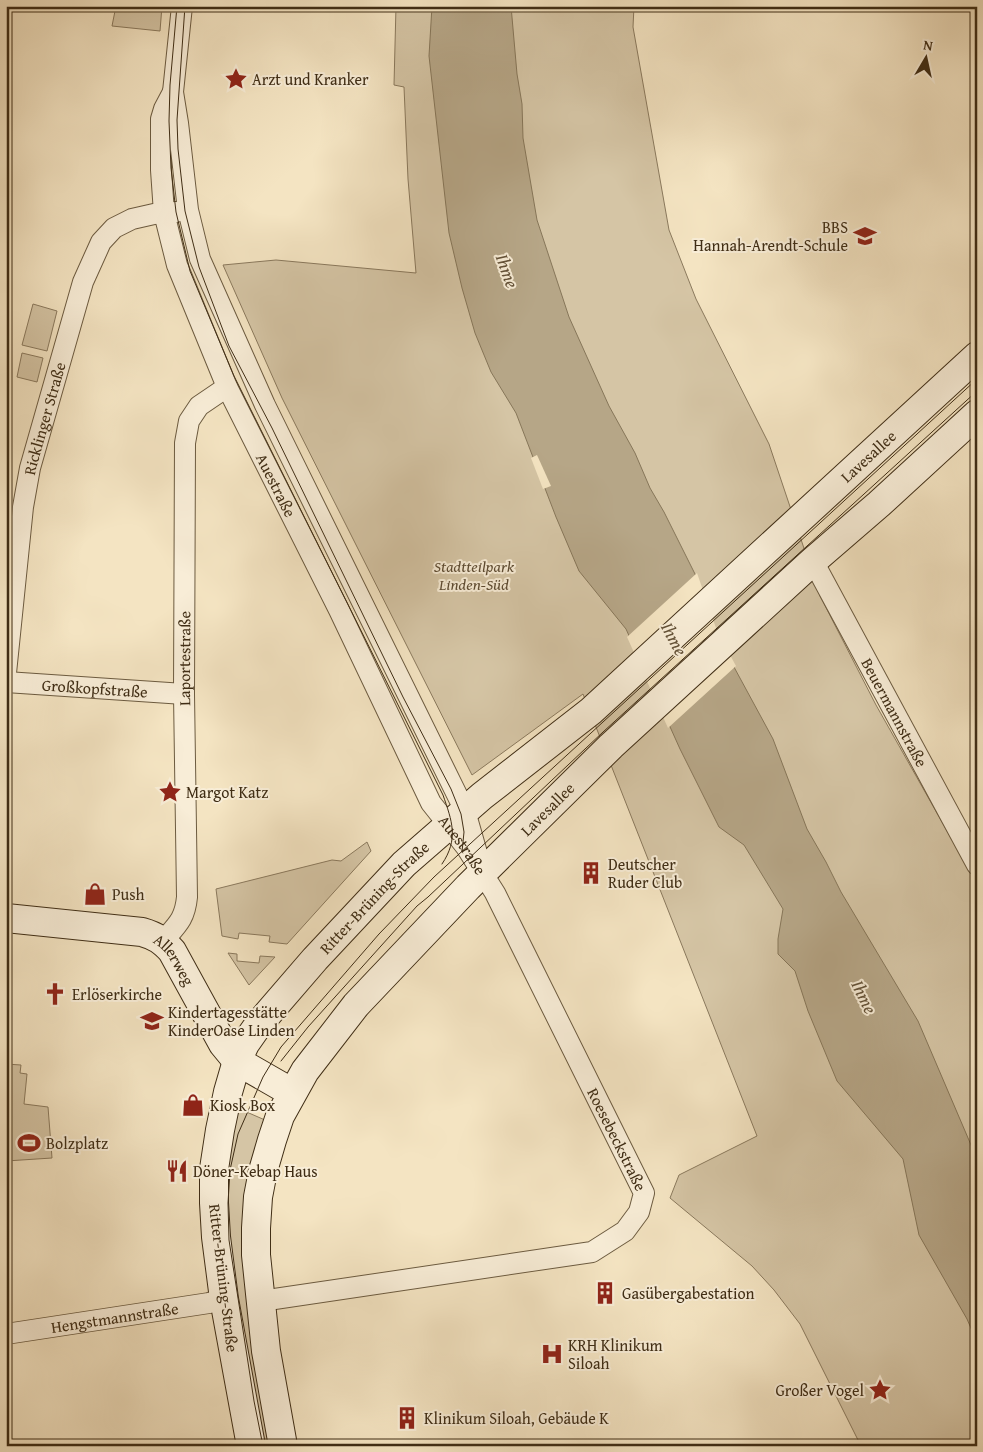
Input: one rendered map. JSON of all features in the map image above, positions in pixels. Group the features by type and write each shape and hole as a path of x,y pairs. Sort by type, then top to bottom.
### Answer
{"main road":[{"name":"Lavesallee","path":"457,818 591,711 977,356"},
{"path":"813,561 879,504 977,414"},
{"name":"Lavesallee","path":"483,872 611,746 813,561"},
{"name":"Ritter-Brüning-Straße","path":"251,1446 224,1299 216,1237 214,1169 220,1130 237,1061 245,1044 259,1024 315,958 404,864 457,818"},
{"name":"Ritter-Brüning-Straße","path":"283,1446 266,1351 256,1255 258,1197 263,1171 280,1116 304,1071 356,1005 483,872"},
{"name":"Allerweg","path":"6,918 142,932 163,940 172,951 223,1044 237,1061 262,1077 292,1092"}],"street":[{"path":"182,6 173,92 188,210"},
{"path":"164,213 161,170 161,119 173,92"},
{"name":"Ricklinger Straße","path":"6,672 15,506 30,468 83,282 97,250 114,228 145,216 188,210"},
{"name":"Auestraße","path":"188,210 200,259 250,372 483,872"},
{"name":"Auestraße","path":"164,213 178,265 227,387 339,610 431,803 457,818"},
{"name":"Laportestraße","path":"163,940 181,920 185,911 187,897 184,694 185,443 188,421 199,406 227,387"},
{"name":"Beuermannstraße","path":"813,561 977,865"},
{"name":"Großkopfstraße","path":"6,682 184,694"},
{"name":"Roesebeckstraße","path":"261,1302 592,1252 625,1231 638,1212 644,1193 483,872"},
{"name":"Hengstmannstraße","path":"6,1334 224,1299"}],"green space":[{"path":"116,6 162,6 160,31 112,26"},
{"name":"Stadtteilpark Linden-Süd","path":"396,6 634,6 633,27 669,230 696,299 769,444 820,596 876,705 977,884 977,1446 861,1446 800,1324 774,1290 752,1266 670,1198 679,1175 757,1136 583,694 472,775 282,398 223,265 276,260 416,273 408,179 404,87 394,85"},
{"path":"33,304 57,311 47,351 22,345"},
{"path":"22,353 43,358 37,382 17,377"},
{"path":"367,842 371,851 287,944 269,942 270,936 239,933 238,939 222,936 216,889 332,860 341,861"},
{"path":"228,953 237,954 237,961 259,963 260,956 275,957 249,985"},
{"path":"6,1064 21,1065 20,1073 27,1074 24,1104 48,1107 52,1158 6,1161"},
{"path":"235,1107 265,1120 258,1141 277,1446 259,1446 223,1213"}],"water":[{"name":"Ihme","path":"432,6 511,6 517,74 522,104 523,138 537,220 569,317 609,406 635,453 650,488 695,574 715,632 773,739 807,829 841,892 918,1021 977,1159 977,1342 967,1319 919,1235 903,1159 837,1081 808,1011 795,971 778,954 778,939 783,909 744,845 719,827 680,749 626,629 579,571 516,413 491,372 475,333 449,233 429,56"}],"pier":[{"path":"537,455 551,486 543,489 531,458"},
{"path":"697,573 717,631 736,666 668,728 627,637"}],"tram line":[{"path":"177,6 170,85 171,168 176,212 190,271 234,376 443,795 451,822 452,838 451,846 442,864"},
{"path":"185,6 177,120 178,149 185,211 199,267 229,346 272,428 403,697 451,789 461,814 464,832 462,852"},
{"path":"263,1446 254,1401 229,1240 228,1203 230,1170 238,1134 263,1077 281,1047 379,934 434,877 977,379"},
{"path":"281,1061 308,1027 417,906 603,732 977,391"}],"place":[{"name":"Arzt und Kranker","path":"236,79"},
{"name":"BBS Hannah-Arendt-Schule","path":"865,236"},
{"name":"Margot Katz","path":"170,792"},
{"name":"Deutscher Ruder Club","path":"591,873"},
{"name":"Push","path":"95,894"},
{"name":"Erlöserkirche","path":"55,994"},
{"name":"Kindertagesstätte KinderOase Linden","path":"152,1021"},
{"name":"Kiosk Box","path":"193,1105"},
{"name":"Bolzplatz","path":"29,1143"},
{"name":"Döner-Kebap Haus","path":"177,1171"},
{"name":"Gasübergabestation","path":"605,1293"},
{"name":"KRH Klinikum Siloah","path":"552,1354"},
{"name":"Großer Vogel","path":"880,1390"},
{"name":"Klinikum Siloah, Gebäude K","path":"407,1418"}]}
